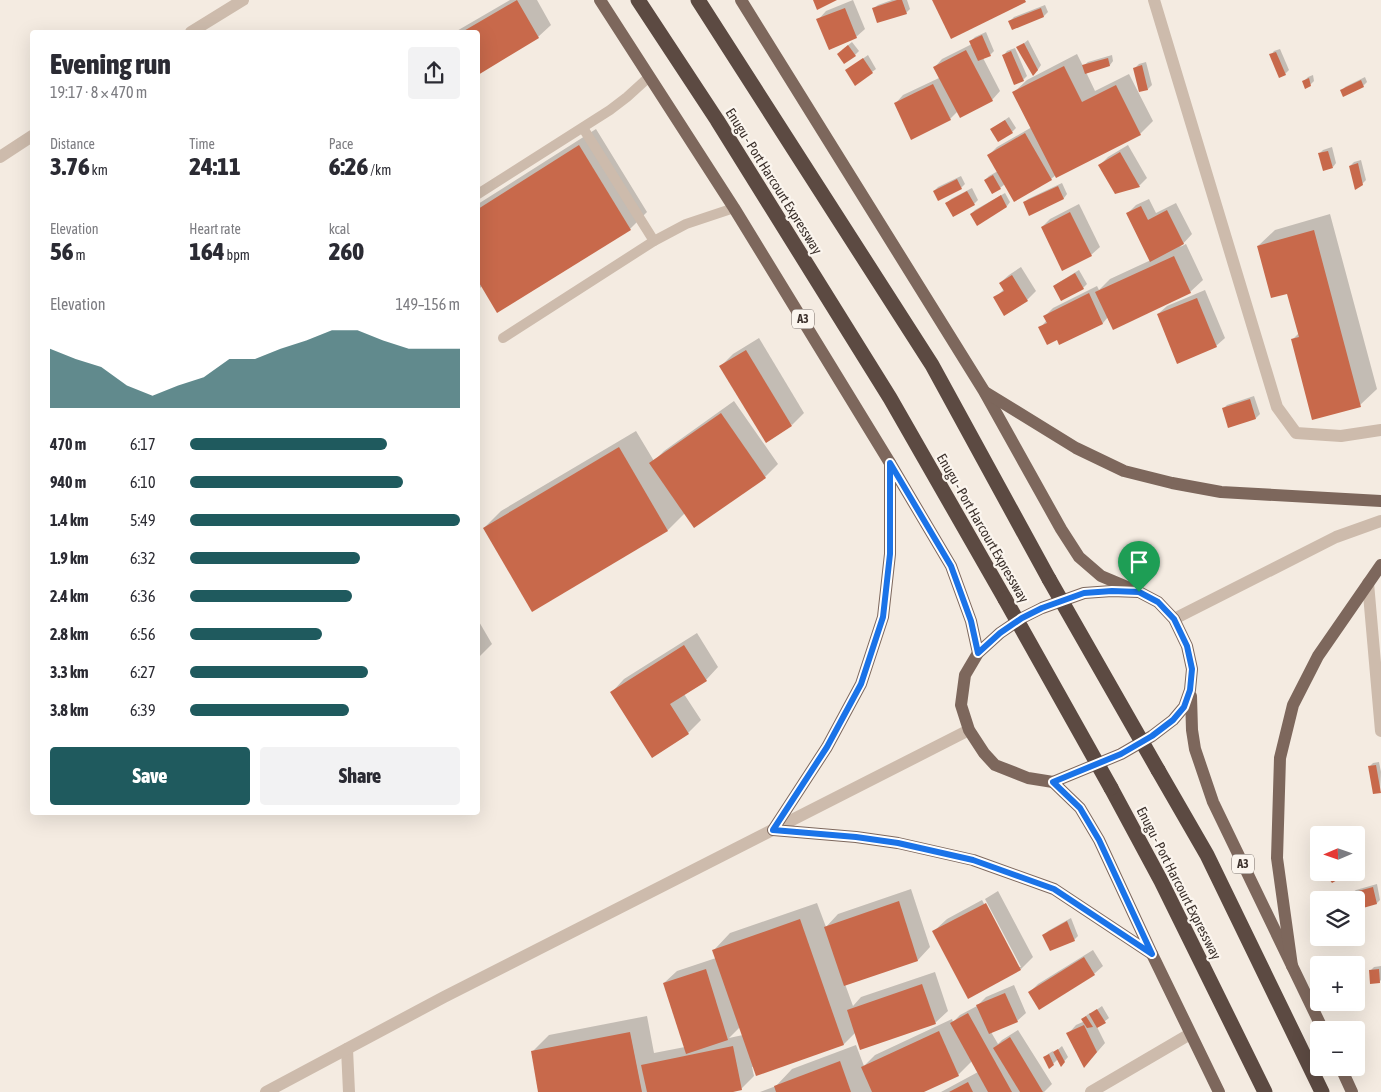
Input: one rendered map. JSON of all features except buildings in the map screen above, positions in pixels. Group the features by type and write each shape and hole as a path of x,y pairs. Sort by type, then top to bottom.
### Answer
{"highway":[{"name":"Enugu - Port Harcourt Expressway","path":"638,0 717,120 890,398 1111,788 1161,881 1265,1092"},
{"name":"A3","path":"698,0 932,365 1049,579 1207,855 1322,1092"}],"main road":[{"name":"A3","path":"600,0 734,208 951,566 971,621 978,653"},
{"name":"A3","path":"741,0 984,391 1061,529 1079,557 1101,576 1158,602 1174,619 1187,646 1192,669 1190,690 1192,730 1195,749 1205,781 1213,802 1319,1021"},
{"path":"984,391 1076,448 1124,471 1172,483 1221,492 1381,501"},
{"path":"890,463 890,554 883,617 861,684 827,747 773,830 856,837 898,843 973,860 1054,889 1152,954"},
{"path":"1292,966 1277,858 1280,758 1293,705 1318,656 1381,565"},
{"name":"A3","path":"1139,592 1084,593 1042,608 1007,628 978,653 965,675 961,705 969,730 984,753 996,765 1028,778 1053,782 1121,754 1152,736 1173,720 1184,707 1190,690"},
{"path":"1053,782 1080,808 1099,840 1219,1092"},
{"path":"1344,1076 1352,1092"}],"street":[{"path":"194,30 244,0"},
{"path":"1154,0 1277,407 1296,433 1341,436 1381,430"},
{"path":"0,157 30,137"},
{"path":"1174,619 1336,537 1381,521"},
{"path":"1368,583 1381,731"},
{"path":"266,1092 444,997 969,730"},
{"path":"1091,1092 1190,1034"},
{"path":"347,1049 349,1092"}],"lane":[{"path":"480,193 583,128 627,97 649,76"},
{"path":"583,128 654,241"},
{"path":"504,338 654,241 686,224 734,208"}],"route":[{"path":"890,463 951,566 971,621 978,653 1000,633 1022,618 1042,608 1084,593 1139,592 1158,602 1174,619 1187,646 1192,669 1190,690 1184,707 1173,720 1152,736 1121,754 1053,782 1080,808 1099,840 1152,954 1054,889 973,860 898,843 856,837 773,830 827,747 861,684 883,617 890,554 890,463"}]}
